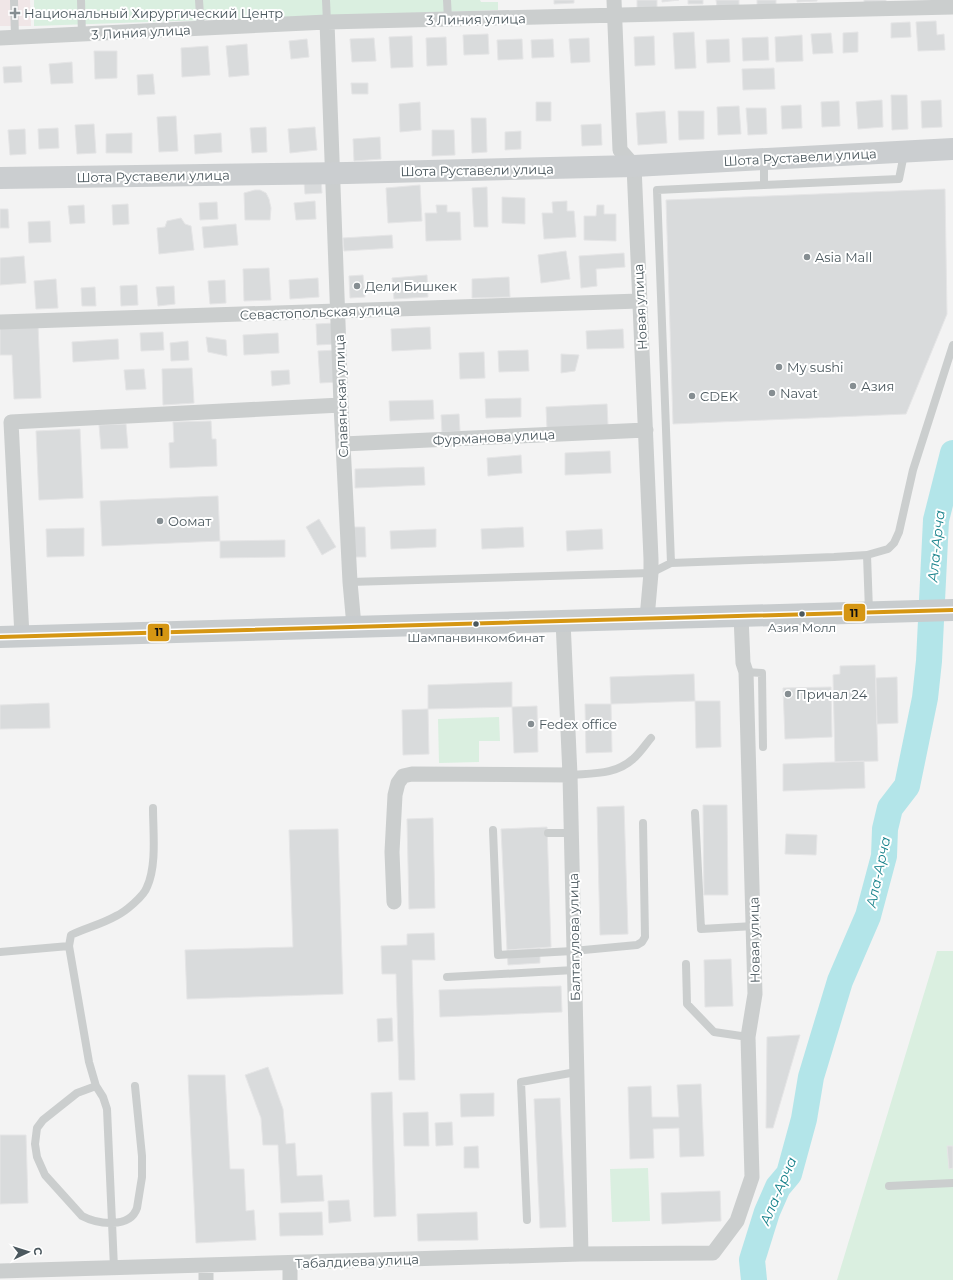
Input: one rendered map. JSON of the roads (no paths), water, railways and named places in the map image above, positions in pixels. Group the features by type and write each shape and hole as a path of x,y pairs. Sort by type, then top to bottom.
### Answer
{"main road":[{"path":"0,637 953,610"}],"street":[{"path":"614,0 620,150 634,166"},
{"name":"3 Линия улица","path":"7,38 201,30 327,22 953,7"},
{"name":"Славянская улица","path":"327,22 341,405 350,582 354,626"},
{"name":"Шота Руставели улица","path":"0,178 333,173 634,166 953,149"},
{"name":"Новая улица","path":"634,166 651,573 647,618"},
{"name":"Севастопольская улица","path":"0,322 640,301"},
{"path":"22,636 11,422 341,405"},
{"name":"Фурманова улица","path":"343,444 646,430"},
{"name":"Новая улица","path":"713,1254 737,1221 752,1177 748,1037 755,994 754,926 746,672 743,663 741,616"},
{"name":"Балтагулова улица","path":"563,621 572,833 573,951 581,1254"},
{"path":"394,902 392,852 395,795 398,783 403,776 412,774 570,775"},
{"name":"Табалдиева улица","path":"0,1271 581,1254 713,1254"},
{"path":"290,1262 290,1280"},
{"path":"206,1265 206,1280"}],"lane":[{"path":"7,38 14,0"},
{"path":"81,0 82,35"},
{"path":"199,0 201,30"},
{"path":"326,0 327,22"},
{"path":"447,0 448,20"},
{"path":"671,563 657,190 899,180 904,152"},
{"path":"764,159 764,185"},
{"path":"350,582 651,573 671,563 867,555 888,549 894,543 899,532 913,470 953,345"},
{"path":"867,555 869,612"},
{"path":"746,672 762,673 764,747"},
{"path":"570,775 609,772 616,770 633,760 651,738"},
{"path":"114,1268 107,1109 103,1097 96,1086 85,1041 68,946 71,935 115,917 126,910 147,888 152,871 153,808"},
{"path":"695,813 701,929 754,926"},
{"path":"492,830 498,955 573,951 637,945 642,942 645,937 643,822"},
{"path":"548,833 572,833"},
{"path":"0,952 68,946"},
{"path":"686,964 687,1004 714,1032 748,1037"},
{"path":"447,977 574,970"},
{"path":"527,1220 521,1082 576,1072"},
{"path":"96,1086 77,1093 43,1120 38,1128 35,1144 37,1157 45,1175 82,1216 95,1221 112,1222 128,1220 136,1212 142,1176 142,1156 135,1086"},
{"path":"889,1186 953,1183"}],"waterway":[{"name":"Ала-Арча","path":"754,1280 752,1260 767,1212 778,1187 789,1174 804,1119 811,1077 840,981 868,916 884,856 885,829 890,808 907,786 925,698 929,661 936,520 953,453"}],"place":[{"name":"Национальный Хирургический Центр","path":"15,13"},
{"name":"Asia Mall","path":"807,257"},
{"name":"Дели Бишкек","path":"357,286"},
{"name":"My sushi","path":"779,367"},
{"name":"Азия","path":"853,386"},
{"name":"Navat","path":"772,393"},
{"name":"CDEK","path":"692,396"},
{"name":"Оомат","path":"160,521"},
{"name":"Азия Молл","path":"802,614"},
{"name":"Шампанвинкомбинат","path":"476,624"},
{"name":"Причал 24","path":"788,694"},
{"name":"Fedex office","path":"531,724"}]}
